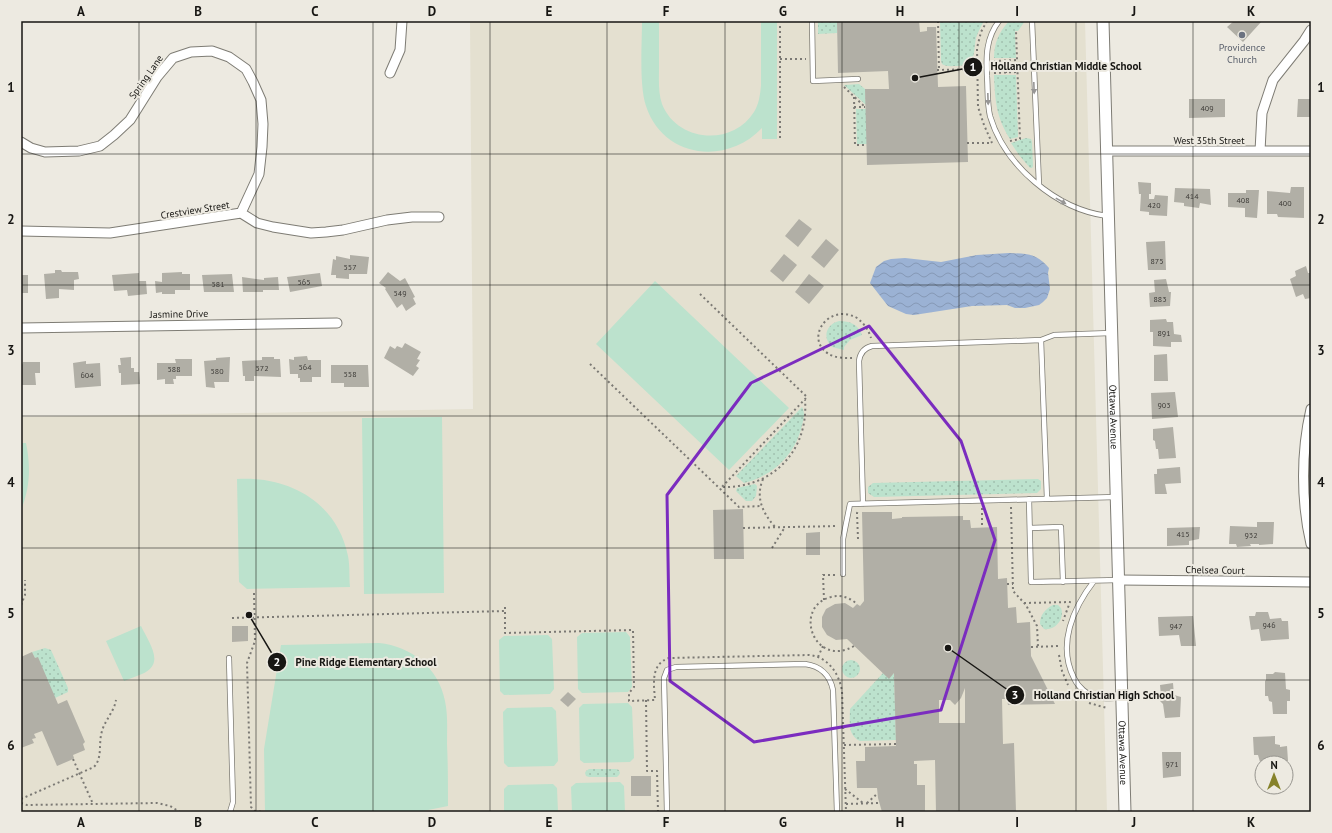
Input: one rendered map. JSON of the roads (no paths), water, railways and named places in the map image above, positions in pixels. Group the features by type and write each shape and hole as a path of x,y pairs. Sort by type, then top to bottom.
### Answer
{"street":[{"path":"390,72 400,50 402,21"},
{"name":"Ottawa Avenue","path":"1103,21 1125,812"},
{"path":"1260,151 1262,113 1273,80 1311,30"},
{"name":"Spring Lane","path":"21,142 32,148 45,152 79,151 100,146 130,120 157,77 173,58 191,52 212,51 229,57 246,69 261,100 263,124 259,174 241,213"},
{"name":"West 35th Street","path":"1106,151 1311,150"},
{"name":"Crestview Street","path":"21,231 110,233 241,213 257,223 311,233 343,230 387,220 412,217 439,217"},
{"name":"Jasmine Drive","path":"21,328 337,323"},
{"path":"1311,409 1304,448 1304,506 1311,544"},
{"name":"Chelsea Court","path":"1119,580 1311,582"}],"lane":[{"path":"812,21 813,80 858,79"},
{"path":"999,21 993,29 987,47 989,111 993,124 1010,155 1038,185 1060,201 1074,208 1093,214 1108,216"},
{"path":"1032,21 1038,185"},
{"path":"864,504 859,358 865,348 872,346 1041,340 1054,335 1111,333"},
{"path":"1041,340 1047,499"},
{"path":"843,574 843,539 850,504 1116,497"},
{"path":"1029,499 1031,582 1119,580"},
{"path":"1030,528 1061,527 1063,582"},
{"path":"1094,581 1080,602 1072,618 1067,643 1068,660 1075,681 1084,691 1097,698 1122,698"},
{"path":"229,658 233,802 230,812"},
{"path":"667,812 664,678 667,670 676,667 805,664 817,667 823,672 830,680 833,690 837,812"}],"water":[{"path":"1009,253 1031,255 1040,259 1049,268 1048,273 1050,289 1047,298 1039,305 1025,308 1015,308 1007,305 972,306 914,315 906,314 888,306 870,283 876,267 884,261 891,259 905,258 941,262 977,255"}],"place":[{"name":"Providence Church","path":"1242,35"},
{"name":"Holland Christian Middle School","path":"915,78"},
{"name":"Pine Ridge Elementary School","path":"249,615"},
{"name":"Holland Christian High School","path":"948,648"}]}
